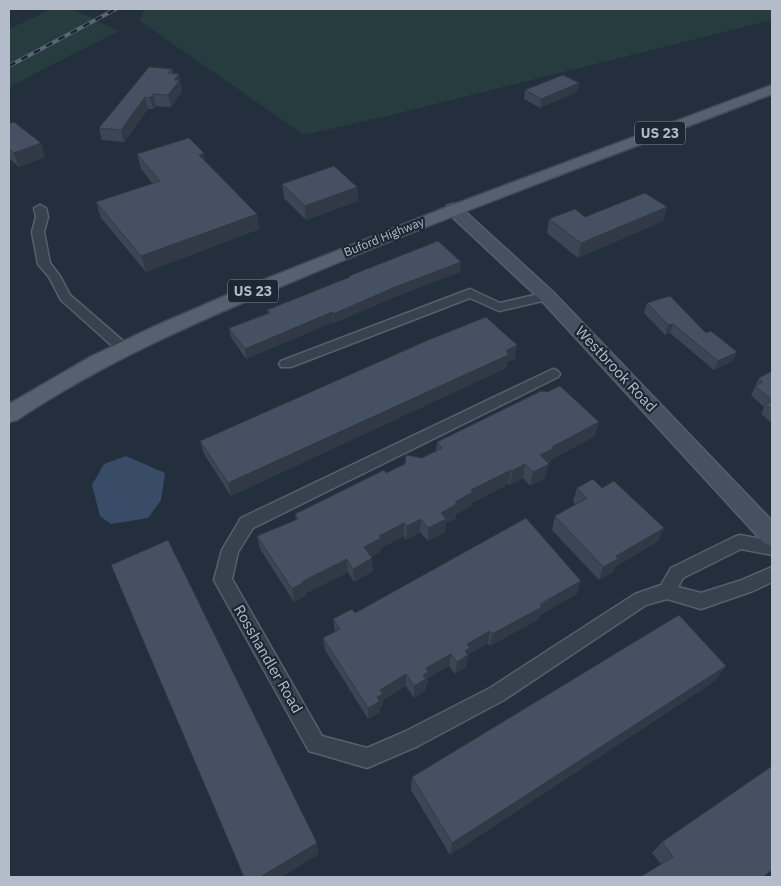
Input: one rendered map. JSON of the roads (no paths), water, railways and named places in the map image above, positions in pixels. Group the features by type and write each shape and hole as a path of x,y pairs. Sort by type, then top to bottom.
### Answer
{"main road":[{"name":"Buford Highway","path":"9,414 42,391 214,307 298,271 453,209 594,158 772,89"}],"street":[{"path":"40,208 42,217 38,232 44,264 54,276 65,297 125,350"},
{"name":"Westbrook Road","path":"453,209 547,296 772,546"},
{"path":"286,364 470,293 499,307 547,296"},
{"name":"Rosshandler Road","path":"553,374 247,523 230,550 223,580 316,744 368,758 411,740 497,694 642,599 666,592"},
{"path":"772,546 740,542 677,573 666,592 701,601 747,586 772,574"}],"water":[{"path":"126,456 165,473 161,500 148,518 111,524 100,516 92,485 104,464"}],"railway":[{"path":"9,66 116,9"}]}
